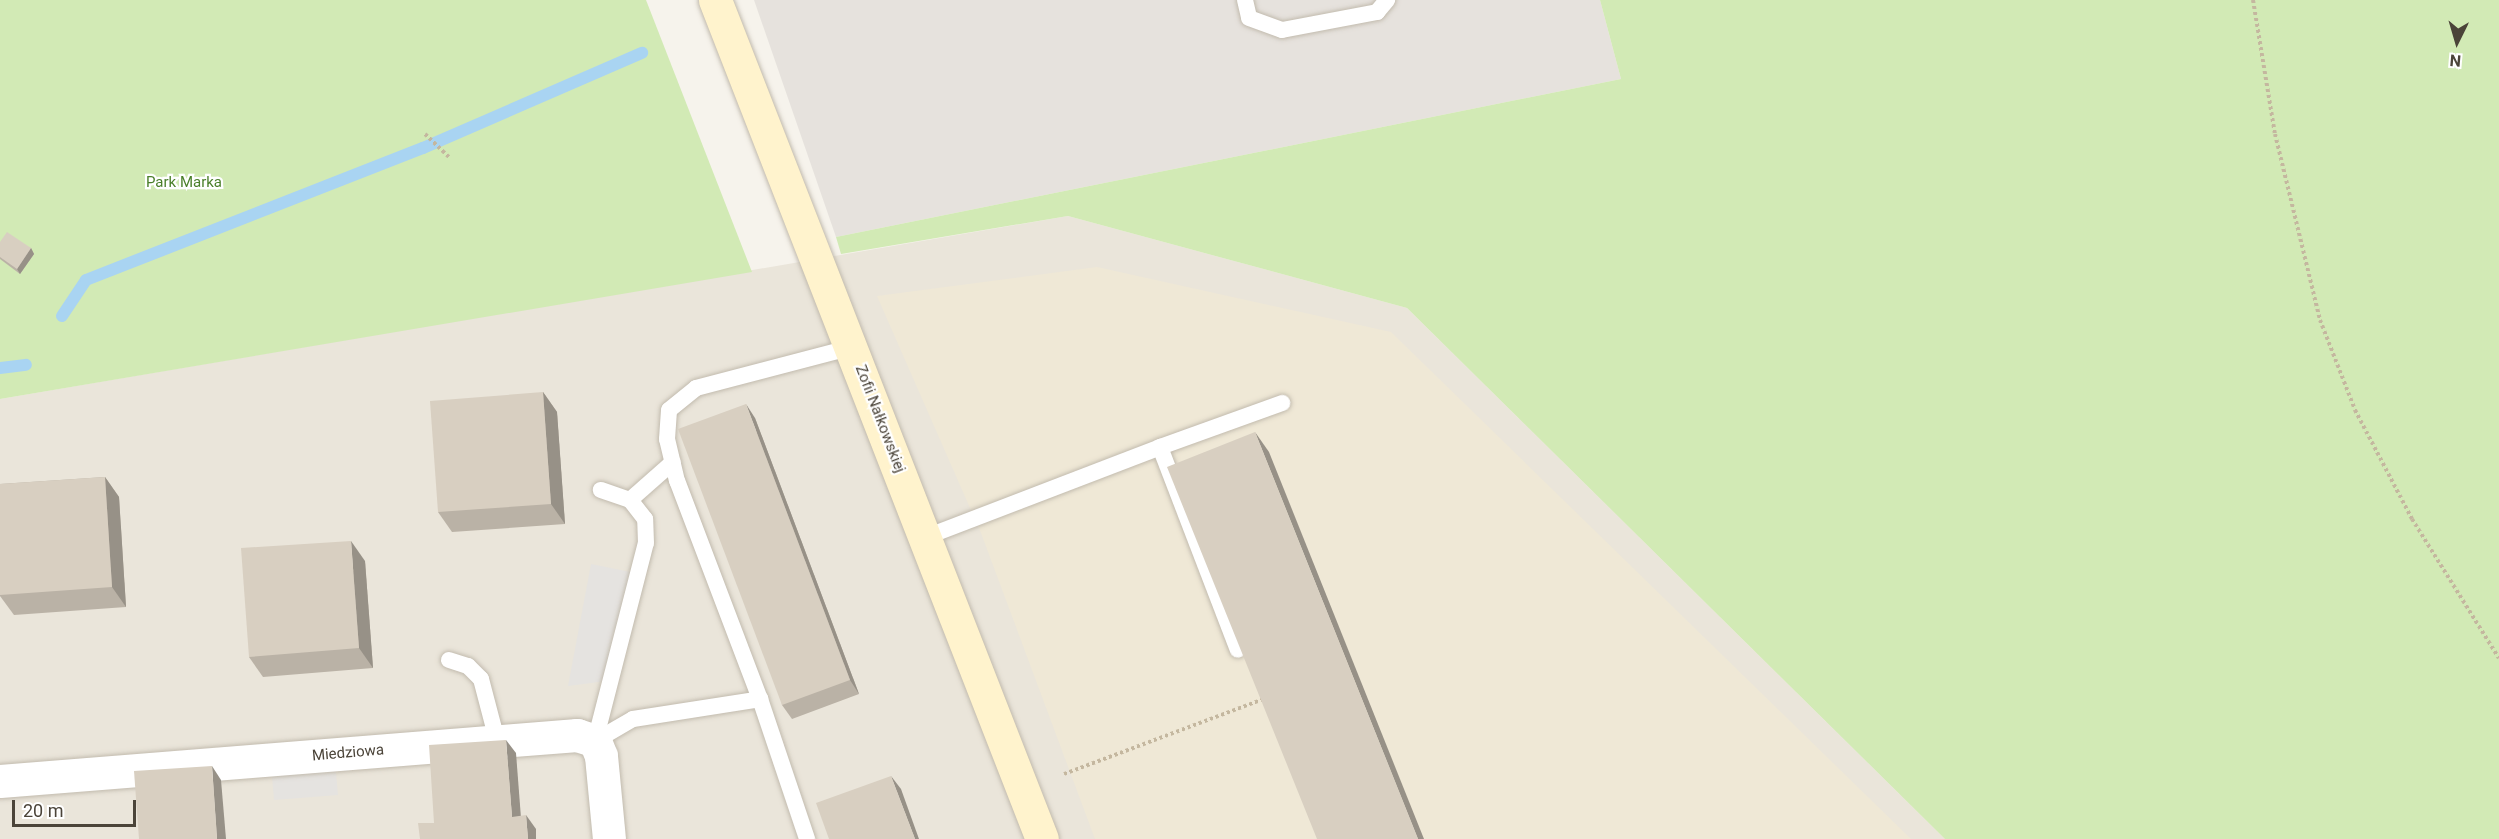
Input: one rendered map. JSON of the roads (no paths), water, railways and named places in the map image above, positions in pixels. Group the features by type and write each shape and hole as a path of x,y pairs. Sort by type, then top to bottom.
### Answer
{"street":[{"name":"Zofii Nałkowskiej","path":"715,0 852,346 1042,839"},
{"name":"Miedziowa","path":"0,781 496,740 577,735 595,741"},
{"path":"595,741 601,756 609,839"}],"lane":[{"path":"1245,0 1249,18 1282,30 1377,12 1387,0"},
{"path":"807,839 760,699 673,462 667,439 669,410 696,388 852,346"},
{"path":"926,537 1282,403"},
{"path":"1160,447 1238,650"},
{"path":"630,500 673,462"},
{"path":"595,741 646,543 645,519 630,500 601,490"},
{"path":"449,660 468,666 481,679 496,740"},
{"path":"595,741 633,719 760,699"}],"waterway":[{"path":"62,316 86,280 423,148 642,53"},
{"path":"0,368 26,365"}],"park label":[{"name":"Park Marka","path":"184,183"}]}
